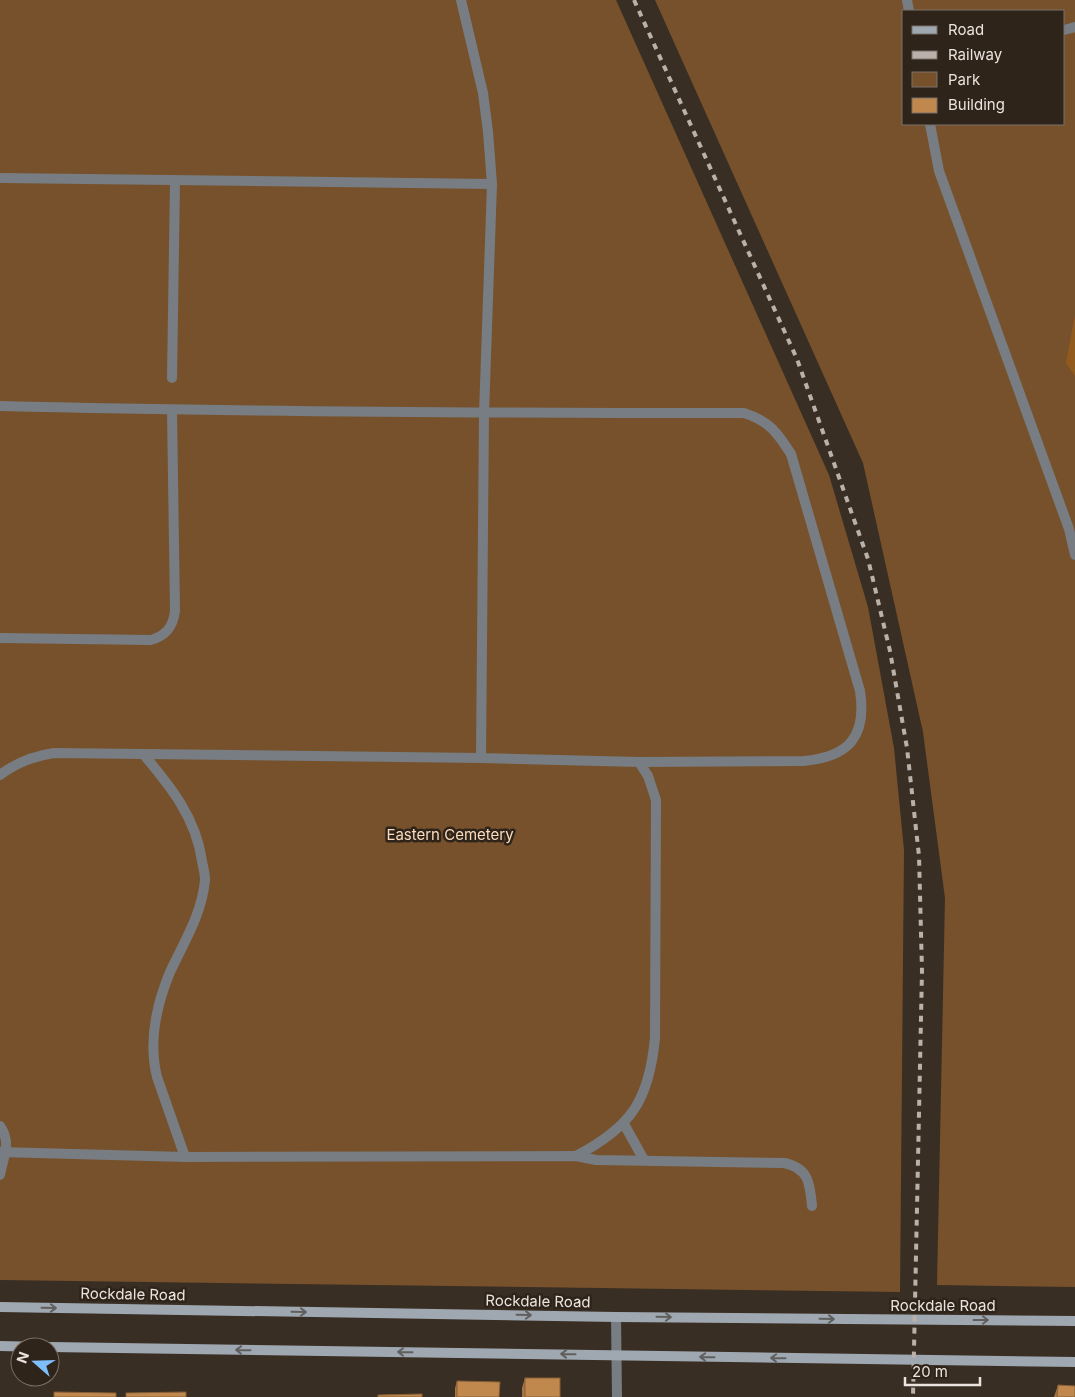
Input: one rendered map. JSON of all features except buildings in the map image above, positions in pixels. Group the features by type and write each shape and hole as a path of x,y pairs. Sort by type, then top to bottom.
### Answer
{"main road":[{"name":"Rockdale Road","path":"0,1307 616,1317 1075,1321"},
{"path":"60,1347 1075,1362"}],"street":[{"path":"461,0 483,93 492,184 484,414 481,758"},
{"path":"930,125 939,171 1070,529 1075,555"},
{"path":"0,178 492,184"},
{"path":"172,378 175,181"},
{"path":"0,406 484,414 744,413 766,422 777,433 791,454 860,690 862,704 861,722 856,735 847,747 820,760 639,762 481,758 54,753 36,756 20,762 0,775"},
{"path":"0,638 151,640 166,634 171,626 175,611 172,410"},
{"path":"144,755 171,786 186,811 195,831 201,852 205,878 197,915 170,973 160,1002 154,1024 152,1046 157,1077 185,1157"},
{"path":"576,1156 594,1146 624,1124 638,1106 647,1084 652,1064 654,1038 656,800 648,776 639,762"},
{"path":"624,1124 644,1160"},
{"path":"0,1126 6,1138 0,1175"},
{"path":"3,1152 185,1157 576,1156 596,1160 784,1163 801,1170 807,1177 810,1184 812,1206"},
{"path":"616,1317 617,1397"}],"green space":[{"name":"Eastern Cemetery","path":"0,0 616,0 829,475 868,607 894,748 904,850 900,1292 0,1280"},
{"path":"655,0 1075,0 1075,1287 937,1285 945,898 923,732 863,463"}],"shaded area":[{"path":"1075,315 1075,376 1066,363"}],"railway":[{"path":"634,0 797,359 868,559 890,651 907,748 919,856 922,971 913,1397"}]}
